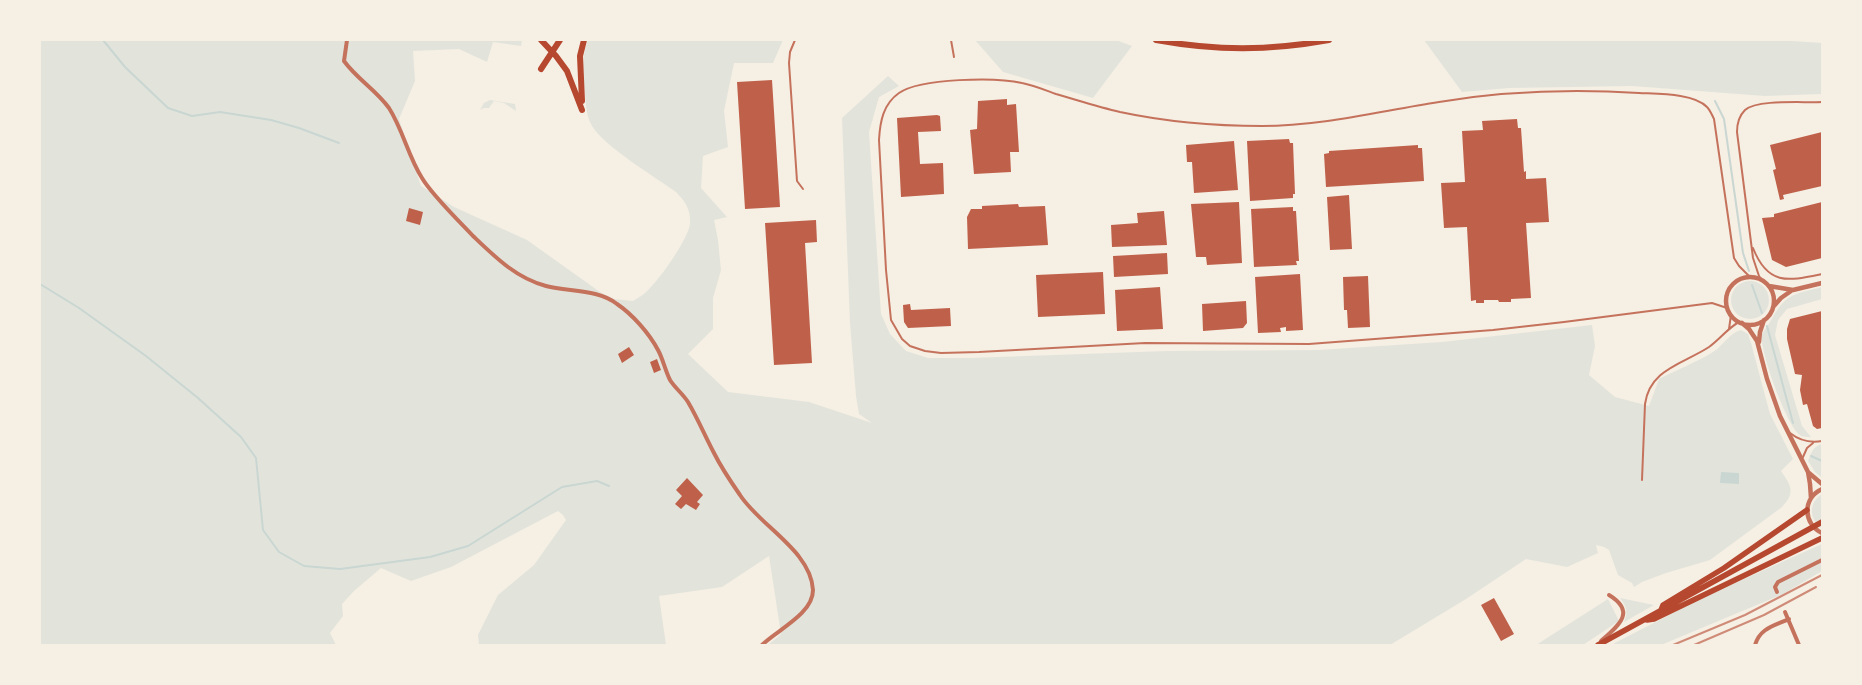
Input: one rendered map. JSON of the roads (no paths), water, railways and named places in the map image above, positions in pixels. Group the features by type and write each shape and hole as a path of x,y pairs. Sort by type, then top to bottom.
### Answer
{"highway":[{"path":"541,40 567,71 582,110 580,56 584,40"},
{"path":"1156,40 1222,48 1262,49 1329,40"},
{"path":"541,68 558,43"}],"main road":[{"path":"1660,611 1664,604 1724,568 1807,510"},
{"path":"1598,645 1822,522"},
{"path":"1642,621 1654,619 1822,538"}],"street":[{"path":"347,40 344,60 352,73 385,102 396,121 421,177 473,235 516,274 546,286 594,294 612,300 629,314 658,350 671,382 688,403 715,456 739,494 750,509 799,556 811,581 812,599 807,607 762,645"},
{"path":"1773,308 1773,293 1763,281 1750,277 1741,278 1730,287 1726,300 1727,308 1731,315 1752,332 1759,345 1770,388 1785,428 1802,463 1808,472 1822,484"},
{"path":"1759,345 1760,332 1765,319 1781,298 1793,290 1822,283"},
{"path":"1769,286 1793,290"},
{"path":"1740,322 1756,324 1765,319"},
{"path":"1808,472 1811,498 1807,510 1811,524 1822,533"},
{"path":"1811,498 1822,489"},
{"path":"1777,592 1776,584 1780,581 1822,560"},
{"path":"1598,645 1623,620 1624,611 1622,604 1609,595"},
{"path":"1785,612 1799,645"},
{"path":"1755,645 1758,636 1764,630 1789,619"}],"lane":[{"path":"795,40 790,52 789,63 797,181 803,189"},
{"path":"951,40 954,57"},
{"path":"1727,308 1712,303 1494,330 1309,344 1145,343 980,352 941,353 925,351 916,349 902,339 891,320 885,262 879,140 880,125 883,113 890,101 900,92 914,86 984,80 1005,80 1024,83 1120,112 1223,125 1264,126 1313,123 1439,102 1513,93 1611,91 1685,97 1699,101 1707,107 1714,119 1734,258 1750,277"},
{"path":"1763,281 1755,265 1752,246 1737,132 1740,117 1744,110 1758,104 1822,102"},
{"path":"1752,246 1761,265 1777,278 1793,280 1822,274"},
{"path":"1729,329 1731,315"},
{"path":"1642,480 1645,404 1650,388 1665,371 1708,348 1729,329 1740,322"},
{"path":"1785,428 1798,439 1815,442 1822,440"},
{"path":"1802,463 1805,451 1815,442"}],"waterway":[{"path":"103,40 125,67 168,108 192,116 220,112 271,120 339,143"},
{"path":"1715,101 1724,119 1743,253 1749,271"},
{"path":"40,284 79,308 146,356 198,398 241,437 256,458 263,530 279,552 304,566 340,569 430,557 468,546 562,487 597,481 609,486"},
{"path":"1752,285 1762,313"},
{"path":"1767,326 1793,423"},
{"path":"1811,456 1822,461"}],"railway":[{"path":"1673,645 1745,615 1822,575"},
{"path":"1694,645 1764,615 1816,587"}]}
